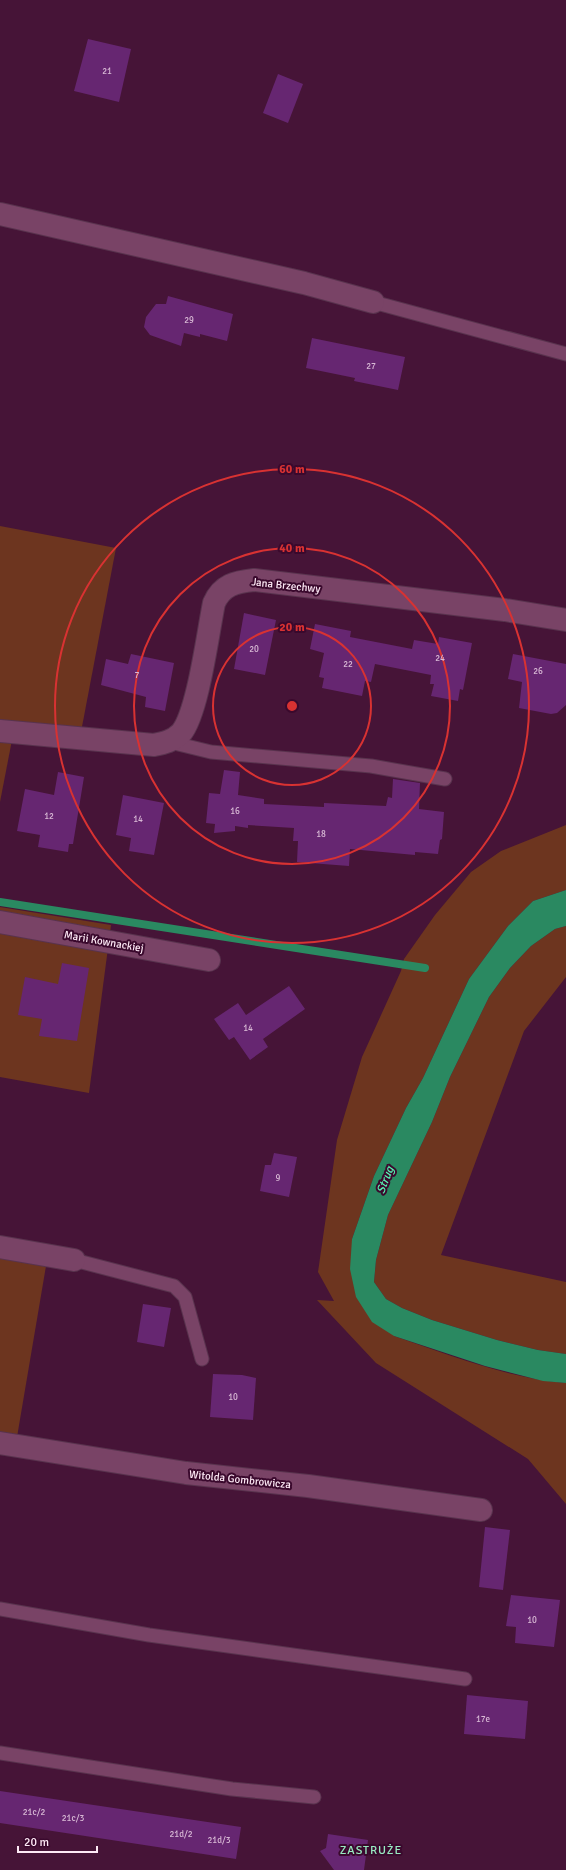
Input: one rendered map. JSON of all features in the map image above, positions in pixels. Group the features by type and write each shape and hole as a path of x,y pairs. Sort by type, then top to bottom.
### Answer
{"street":[{"path":"0,214 304,283 373,302"},
{"name":"Jana Brzechwy","path":"170,742 181,733 189,720 194,703 214,603 218,594 227,586 239,582 262,581 505,610 566,620"},
{"path":"0,731 154,745 170,742"},
{"name":"Marii Kownackiej","path":"0,922 208,960"},
{"path":"0,1247 74,1260"},
{"name":"Witolda Gombrowicza","path":"0,1443 186,1473 308,1486 481,1510"}],"lane":[{"path":"373,302 566,354"},
{"path":"170,742 211,752 372,766 445,779"},
{"path":"74,1260 174,1286 185,1297 202,1359"},
{"path":"0,1609 149,1635 465,1679"},
{"path":"0,1753 232,1789 314,1798"}],"shaded area":[{"path":"0,526 116,548 81,732 0,723"},
{"path":"0,739 12,740 0,802"},
{"path":"566,825 566,890 533,901 508,926 469,979 423,1078 406,1108 374,1176 352,1239 394,1336 500,1371 566,1383 566,1504 528,1459 376,1363 317,1300 334,1301 318,1272 337,1140 362,1057 401,971 404,959 435,915 471,872 501,851"},
{"path":"0,907 111,925 89,1093 0,1077"},
{"path":"566,926 566,977 524,1031 441,1255 566,1282 566,1354 538,1350 497,1340 432,1320 402,1308 386,1299 374,1282 376,1260 388,1215 432,1122 450,1077 489,997 510,968 531,946 555,929"},
{"path":"0,1257 46,1266 16,1443 0,1439"}],"water":[{"name":"Strug","path":"566,890 566,926 555,929 531,946 510,968 489,997 450,1077 432,1122 388,1215 376,1260 374,1282 386,1299 402,1308 432,1320 497,1340 538,1350 566,1354 566,1383 543,1381 485,1366 394,1336 372,1322 356,1297 350,1269 352,1239 374,1176 406,1108 423,1078 469,979 508,926 533,901"}],"building":[{"path":"88,39 131,49 119,102 74,91"},
{"path":"278,74 303,84 288,123 263,113"},
{"path":"168,296 233,314 227,341 200,334 200,337 184,333 181,346 150,335 144,327 146,317 156,304 166,304"},
{"path":"312,338 405,357 398,390 354,381 355,378 306,368"},
{"path":"244,613 276,620 265,675 234,669"},
{"path":"315,624 351,631 350,637 412,649 414,640 438,644 439,637 472,643 463,690 460,689 458,701 431,696 434,684 430,684 431,675 375,664 371,682 365,681 362,696 322,688 324,678 319,677 324,653 310,649"},
{"path":"131,654 174,663 165,711 145,707 146,697 101,685 106,659 128,664"},
{"path":"513,654 566,664 566,705 557,713 551,714 519,708 522,682 508,679"},
{"path":"224,770 240,772 238,795 264,799 264,804 324,807 324,803 386,806 388,797 392,798 393,779 420,783 419,809 444,812 442,839 440,840 438,854 415,852 415,855 350,849 349,866 297,862 298,841 293,841 294,828 248,825 248,828 235,826 235,831 214,833 215,824 206,823 209,793 220,794"},
{"path":"58,772 84,777 73,844 69,844 68,852 38,847 40,835 17,831 25,789 54,795"},
{"path":"123,795 164,803 154,855 129,851 131,838 116,835"},
{"path":"62,963 89,968 77,1041 39,1036 42,1019 18,1015 25,977 58,984"},
{"path":"289,986 305,1009 263,1039 268,1047 250,1060 234,1037 229,1040 214,1019 238,1003 246,1015"},
{"path":"274,1153 297,1157 289,1197 260,1191 265,1165 271,1165"},
{"path":"143,1304 171,1308 164,1347 137,1342"},
{"path":"213,1374 242,1375 256,1378 253,1420 210,1417"},
{"path":"485,1527 510,1530 503,1590 479,1587"},
{"path":"511,1595 560,1600 554,1647 515,1643 516,1627 506,1626"},
{"path":"467,1695 528,1701 525,1739 464,1734"},
{"path":"0,1791 241,1827 236,1859 0,1823"},
{"path":"328,1834 368,1840 364,1870 334,1870 320,1851 326,1848"}],"waterway":[{"path":"0,902 425,968"}],"district":[{"name":"ZASTRUŻE","path":"371,1850"}]}
